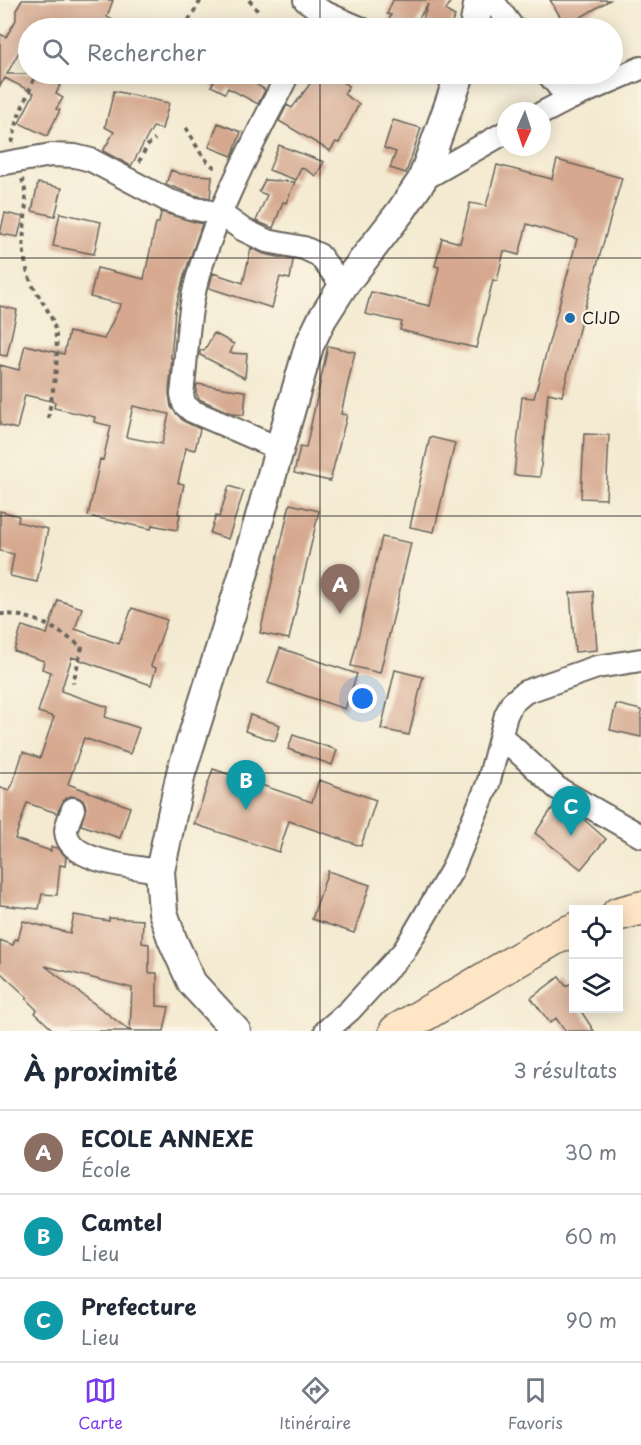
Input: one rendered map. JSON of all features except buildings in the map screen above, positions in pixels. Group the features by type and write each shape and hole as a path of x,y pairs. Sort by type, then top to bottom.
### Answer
{"main road":[{"path":"623,913 641,908"},
{"path":"396,1031 569,932"}],"street":[{"path":"476,18 479,0"},
{"path":"492,0 506,18"},
{"path":"318,10 337,18"},
{"path":"623,76 641,68"},
{"path":"278,448 192,411 184,404 182,394 193,300 204,259 236,180 283,84"},
{"path":"236,1031 192,983 172,939 163,912 160,871 181,772 254,538 309,346 322,319 343,286 422,180 456,84"},
{"path":"556,84 569,99"},
{"path":"551,108 604,84"},
{"path":"422,180 497,137"},
{"path":"7,162 51,155 75,156 91,160 167,200 221,214 242,229 267,241 304,248 319,255 343,286"},
{"path":"326,1031 350,1010 404,951 452,870 488,784 506,715 512,703 525,692 597,667 641,660"},
{"path":"501,736 557,788 641,836"},
{"path":"73,809 66,831 72,846 84,856 160,871"}],"path":[{"path":"189,18 201,0"},
{"path":"249,0 260,14"},
{"path":"32,84 19,115 7,162 24,183 24,253 36,291 46,305 53,323 56,366 48,419"},
{"path":"186,128 212,167 236,180"},
{"path":"130,181 147,146 155,139"},
{"path":"0,614 14,614 43,621 82,647 73,683"}],"place":[{"name":"CIJD","path":"570,318"},
{"name":"ECOLE ANNEXE","path":"340,614"},
{"name":"Camtel","path":"246,810"},
{"name":"Prefecture","path":"571,836"}]}
